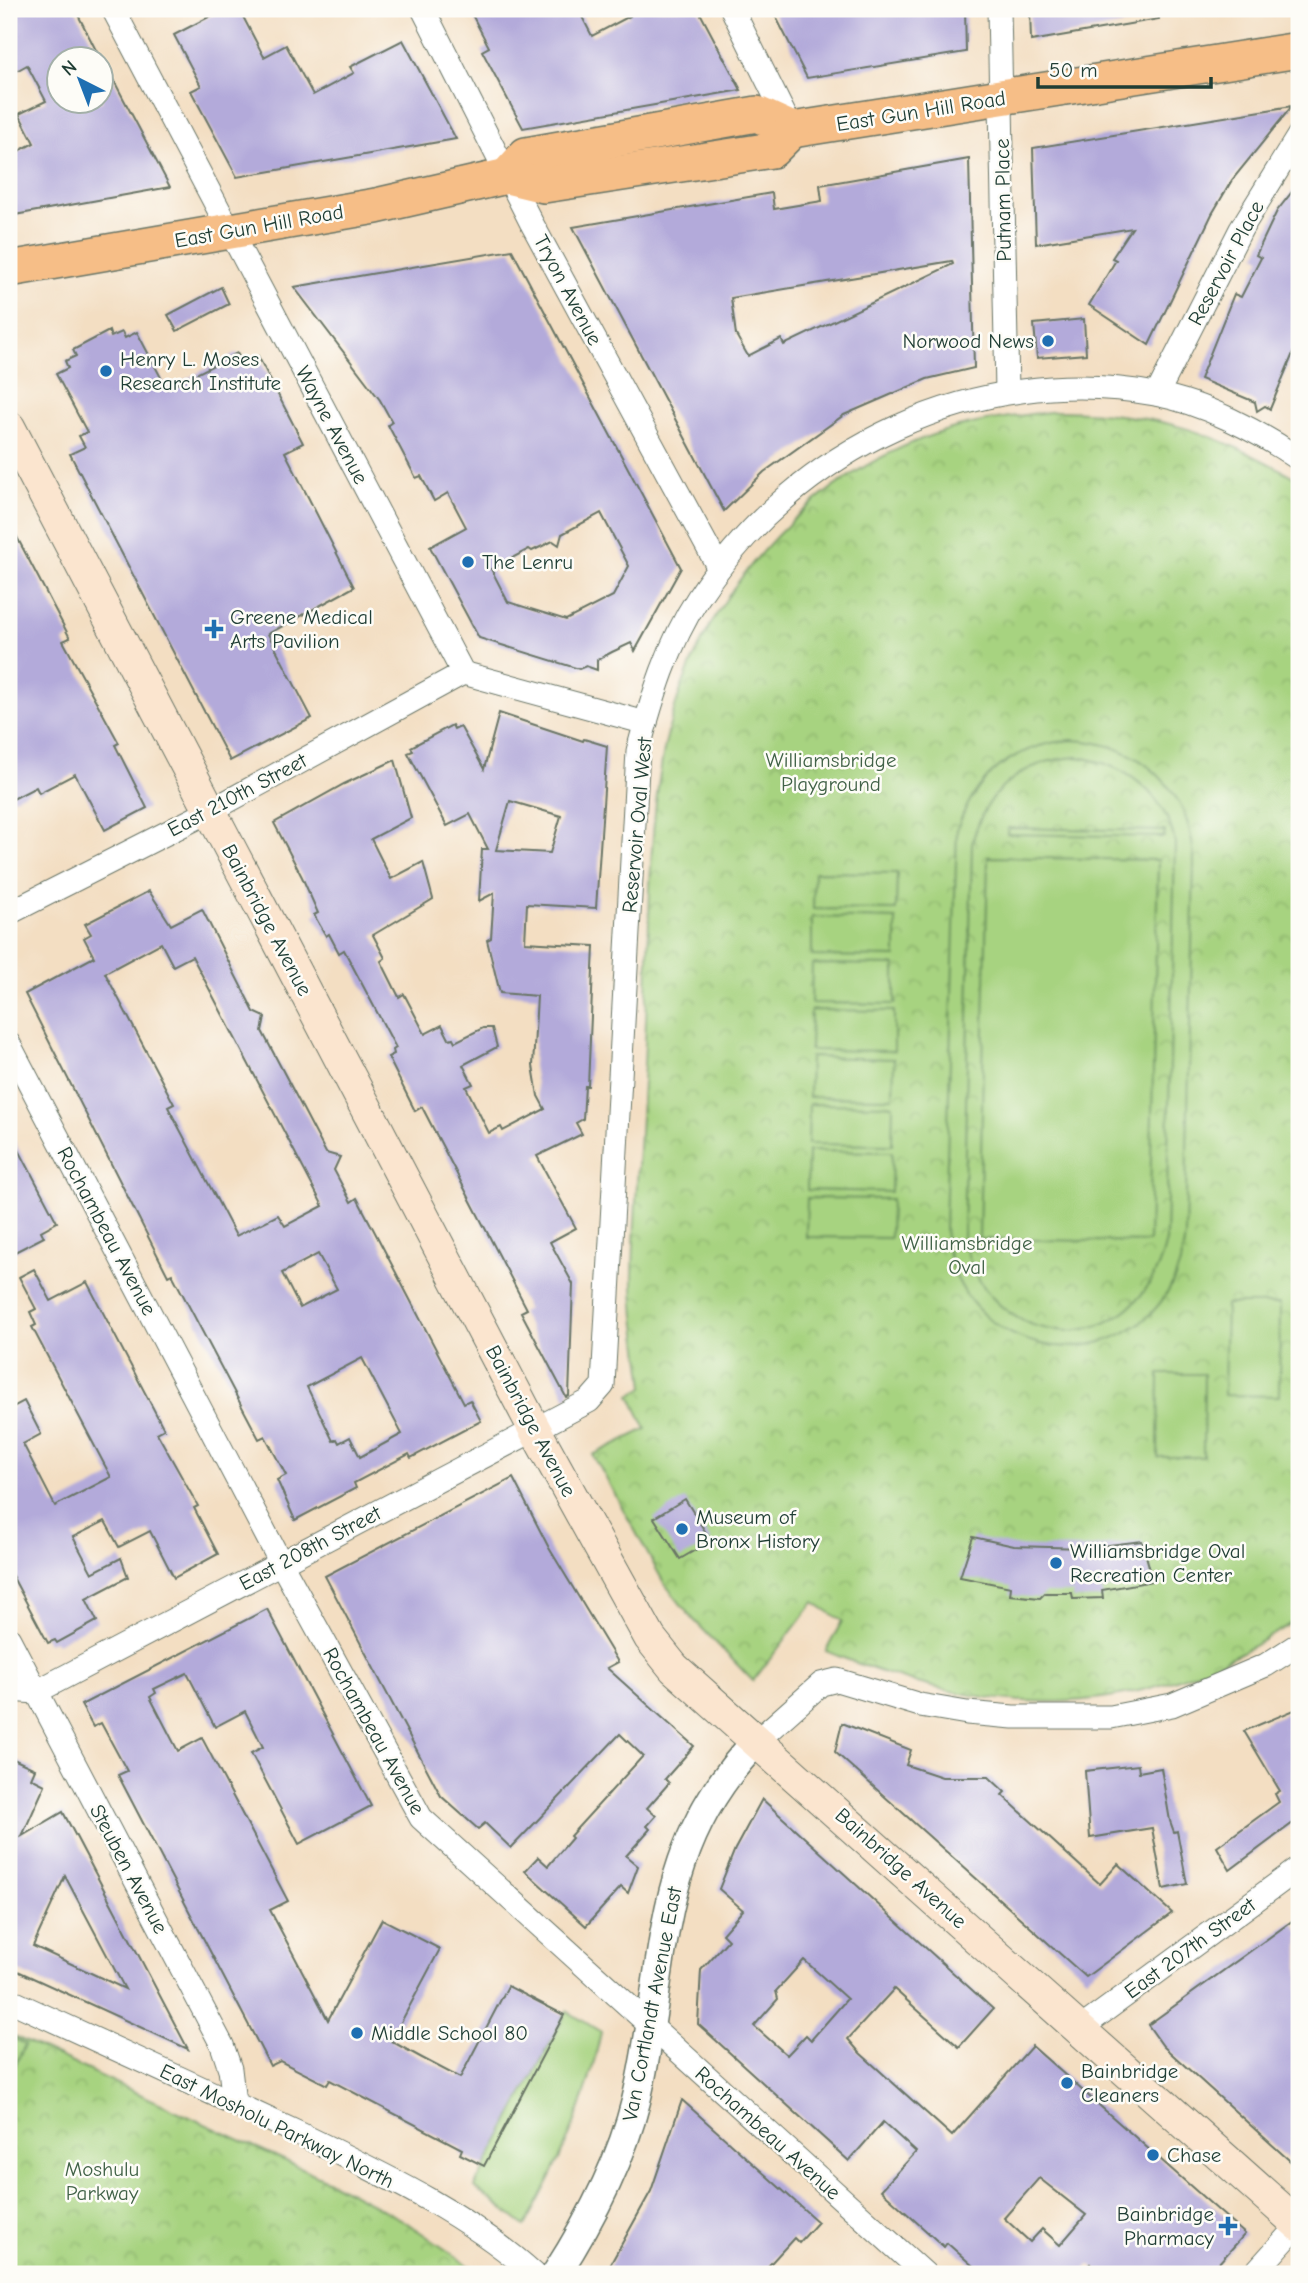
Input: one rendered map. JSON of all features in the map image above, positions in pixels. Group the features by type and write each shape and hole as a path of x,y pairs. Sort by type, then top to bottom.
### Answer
{"main road":[{"name":"East Gun Hill Road","path":"9,269 376,206 507,176 526,155 757,114 792,130 1000,100 1299,50"},
{"name":"Bainbridge Avenue","path":"9,427 535,1430 650,1638 674,1668 1299,2224"}],"street":[{"name":"Wayne Avenue","path":"113,9 463,673"},
{"name":"Tryon Avenue","path":"423,9 507,176 719,568"},
{"path":"732,9 792,130"},
{"name":"Putnam Place","path":"999,9 1007,391"},
{"name":"Reservoir Place","path":"1157,394 1241,229 1299,135"},
{"name":"Reservoir Oval West","path":"603,1385 638,751 669,653 697,599 719,568 806,480 846,453 894,427 949,407 1007,391 1094,387 1157,394 1236,424 1299,458"},
{"path":"463,673 646,723"},
{"name":"East 210th Street","path":"9,913 210,811 463,673"},
{"name":"Rochambeau Avenue","path":"9,1044 281,1563 421,1818 925,2274"},
{"name":"East 208th Street","path":"36,1692 589,1401 603,1385"},
{"name":"Steuben Avenue","path":"9,1640 222,2045 230,2069 234,2103"},
{"path":"758,1740 821,1684 837,1680 920,1705 967,1713 1013,1717 1111,1717 1172,1705 1266,1665 1299,1644"},
{"path":"9,1690 36,1692"},
{"name":"Van Cortlandt Avenue East","path":"556,2274 619,2153 635,2102 666,1916 686,1852 723,1781 758,1740"},
{"name":"East 207th Street","path":"1081,2028 1299,1868"},
{"name":"East Mosholu Parkway North","path":"9,2000 234,2103 425,2199 497,2245 534,2274"},
{"path":"1254,2274 1299,2224"}],"green space":[{"name":"Williamsbridge Oval","path":"1059,411 1126,416 1184,428 1240,449 1299,480 1299,1618 1240,1653 1183,1678 1126,1694 1068,1701 1010,1700 951,1691 890,1675 826,1651 842,1621 814,1602 753,1681 691,1617 664,1583 593,1455 646,1429 630,1395 644,1387 635,1316 633,1273 645,1052 651,858 662,761 676,704 698,649 727,598 762,552 804,510 851,475 902,447 958,427"},
{"path":"1072,740 1097,743 1120,750 1141,761 1173,793 1184,813 1191,836 1194,862 1185,1236 1171,1286 1143,1321 1105,1341 1062,1346 1020,1338 983,1314 957,1277 945,1226 957,829 975,793 1000,766 1033,748","holes":["1077,757 1127,774 1153,796 1170,825 1175,843 1166,1241 1151,1280 1128,1308 1098,1325 1066,1331 1033,1325 1003,1308 978,1279 963,1238 972,844 986,808 996,794 1023,772 1057,759"]},
{"path":"1008,828 1165,831 1164,837 1007,834"},
{"path":"988,857 1158,860 1149,1242 979,1239"},
{"path":"814,872 897,873 896,910 813,909"},
{"path":"812,917 896,919 896,957 812,956"},
{"path":"812,964 895,965 895,1004 811,1003"},
{"path":"811,1010 894,1011 894,1051 810,1050"},
{"path":"810,1057 894,1059 893,1098 809,1097"},
{"path":"809,1104 893,1105 892,1145 808,1144"},
{"path":"808,1151 892,1152 891,1192 807,1190"},
{"path":"807,1198 891,1199 890,1238 806,1237"},
{"path":"1226,1304 1280,1304 1279,1396 1224,1395"},
{"path":"1159,1374 1204,1374 1203,1457 1158,1457"},
{"path":"567,2011 601,2032 588,2083 571,2132 525,2226 474,2187"},
{"name":"Moshulu Parkway","path":"9,2034 325,2179 403,2220 481,2274 9,2274"},
{"path":"9,2036 25,2045 9,2077"}],"building":[{"path":"9,9 75,9 94,46 46,46 46,101 27,65 9,75"},
{"path":"224,9 239,9 264,57 286,45 313,95 354,73 350,67 403,40 456,139 237,177 191,91 201,86 174,35"},
{"path":"469,9 578,9 592,36 630,16 626,9 698,9 741,90 523,128 482,51 489,47"},
{"path":"772,9 965,9 966,52 807,78"},
{"path":"1030,9 1158,9 1159,19 1031,41"},
{"path":"116,85 170,187 9,216 9,156 34,143 19,114 46,101 46,116 116,116"},
{"path":"1292,106 1232,180 1212,214 1149,345 1089,305 1116,260 1112,258 1132,228 1036,244 1033,148"},
{"path":"969,159 974,368 927,379 844,415 764,472 724,511 573,227 772,193 774,209 822,201 820,185","holes":["952,261 953,264 784,345 781,339 748,356 736,335 731,298"]},
{"path":"1299,183 1299,339 1270,409 1265,406 1257,411 1255,402 1200,379 1234,294 1241,297 1261,258 1256,255 1277,211"},
{"path":"512,250 681,568 635,651 631,643 597,660 597,670 586,666 579,669 479,638 430,547 466,527 448,493 434,501 421,476 416,478 388,425 392,422 380,400 294,287","holes":["601,513 629,566 613,596 566,620 508,602 491,569 529,549 532,551 553,541 559,545 562,534"]},
{"path":"221,287 229,304 177,331 168,315"},
{"path":"1084,319 1086,354 1037,358 1034,324"},
{"path":"109,331 111,337 122,332 125,338 137,332 167,389 237,353 243,364 258,356 303,443 285,452 354,587 268,634 312,718 230,761 70,454 85,447 79,436 87,432 56,374 68,368 65,361 76,356 73,350"},
{"path":"9,522 70,638 63,641 119,743 115,745 147,808 105,830 75,774 39,793 36,787 9,801"},
{"path":"499,713 583,741 584,739 607,746 596,908 527,904 525,942 594,946 588,1086 585,1086 583,1119 576,1123 582,1134 537,1156 576,1228 550,1242 573,1284 569,1396 566,1397 521,1312 527,1309 422,1107 415,1111 388,1057 394,1054 393,1050 396,1048 344,950 339,953 314,915 318,913 274,823 344,784 395,760 411,818 371,839 391,879 423,862 433,899 373,935 385,958 381,961 399,997 404,994 425,1034 442,1025 449,1039 453,1038 455,1042 483,1028 492,1028 497,1047 463,1065 473,1084 466,1087 489,1133 501,1127 503,1131 545,1109 538,1096 533,1066 537,996 500,993 487,940 491,938 494,893 479,901 482,849 488,849 470,814 447,826 408,753 413,751 411,747 452,725 454,729 460,726 484,769","holes":["510,801 561,816 550,853 496,850"]},
{"path":"149,891 171,925 202,909 254,1012 265,1017 262,1031 326,1153 340,1157 334,1170 351,1202 357,1198 464,1403 470,1400 481,1421 411,1458 409,1454 354,1483 356,1488 295,1520 277,1480 286,1475 265,1436 259,1439 172,1274 168,1276 25,994 94,957 84,938 91,934 85,924","holes":["161,943 173,966 192,956 323,1206 285,1226 278,1215 236,1236 168,1107 174,1104 105,973","318,1254 337,1289 300,1308 282,1273","362,1358 402,1434 360,1457 350,1437 339,1443 337,1439 333,1441 307,1387"]},
{"path":"9,1131 57,1222 41,1231 44,1237 9,1255"},
{"path":"34,1269 51,1301 87,1282 164,1429 157,1433 198,1506 194,1508 218,1554 174,1578 150,1531 119,1547 105,1521 73,1537 92,1573 121,1558 128,1577 86,1599 97,1621 57,1643 55,1640 48,1643 9,1570 9,1409 24,1401 41,1434 23,1444 55,1506 111,1477 32,1327 36,1325 30,1312 36,1309 19,1277"},
{"path":"513,1478 549,1548 618,1662 607,1668 694,1746 665,1779 669,1783 647,1808 656,1816 647,1826 650,1829 626,1856 638,1866 628,1893 621,1887 586,1926 525,1871 538,1857 548,1866 572,1838 570,1836 643,1756 620,1734 511,1848 485,1823 478,1829 441,1796 325,1576"},
{"name":"Museum of Bronx History","path":"685,1499 711,1541 680,1559 654,1518"},
{"name":"Williamsbridge Oval Recreation Center","path":"973,1537 1014,1546 1084,1548 1142,1541 1153,1581 1102,1590 1103,1598 1073,1599 1072,1593 1045,1593 1040,1598 1010,1595 1011,1587 960,1577"},
{"path":"267,1609 371,1806 299,1844 251,1753 263,1747 245,1711 215,1727 187,1673 154,1689 156,1693 150,1697 178,1751 202,1738 288,1901 270,1910 328,2020 382,1919 440,1949 391,2041 422,2058 460,2078 508,1986 564,2015 484,2166 460,2154 462,2149 330,2080 327,2085 280,2061 270,2066 118,1775 127,1771 101,1723 93,1727 81,1705"},
{"path":"1299,1708 1299,1823 1297,1820 1230,1870 1217,1847 1279,1802 1275,1794 1280,1791 1244,1731"},
{"path":"842,1723 911,1750 906,1765 942,1777 989,1777 1005,1792 1002,1795 1100,1884 1118,1864 1172,1913 1086,1977 835,1752"},
{"path":"9,1757 35,1769 31,1778 45,1785 22,1836 63,1812 188,2049 9,1967","holes":["65,1876 125,1989 33,1946"]},
{"path":"1138,1765 1139,1772 1161,1768 1170,1821 1174,1832 1177,1831 1187,1884 1163,1889 1152,1828 1090,1838 1085,1771"},
{"path":"762,1799 993,2009 959,2047 894,1989 848,2039 952,2136 1032,2046 1245,2234 1209,2274 1101,2274 1090,2264 1081,2274 982,2274 947,2243 944,2247 881,2190 916,2152 883,2122 849,2161 698,2024 701,1970 728,1940 722,1934 743,1910 719,1889 735,1849","holes":["804,1960 847,1999 811,2040 806,2035 787,2055 754,2026 778,1999 776,1991","1039,2178 1086,2215 1060,2245 1042,2229 1030,2242 1004,2218"]},
{"path":"1292,1921 1299,1931 1299,2169 1163,2046 1148,2025"},
{"path":"682,2100 818,2222 799,2243 794,2238 761,2274 605,2274 651,2191"}],"place":[{"name":"Norwood News","path":"1048,341"},
{"name":"Henry L. Moses Research Institute","path":"106,371"},
{"name":"The Lenru","path":"468,562"},
{"name":"Greene Medical Arts Pavilion","path":"214,629"},
{"name":"Museum of Bronx History","path":"682,1529"},
{"name":"Williamsbridge Oval Recreation Center","path":"1056,1563"},
{"name":"Middle School 80","path":"357,2033"},
{"name":"Bainbridge Cleaners","path":"1067,2083"},
{"name":"Chase","path":"1153,2155"},
{"name":"Bainbridge Pharmacy","path":"1228,2226"}],"park label":[{"name":"Williamsbridge Playground","path":"831,772"}]}
